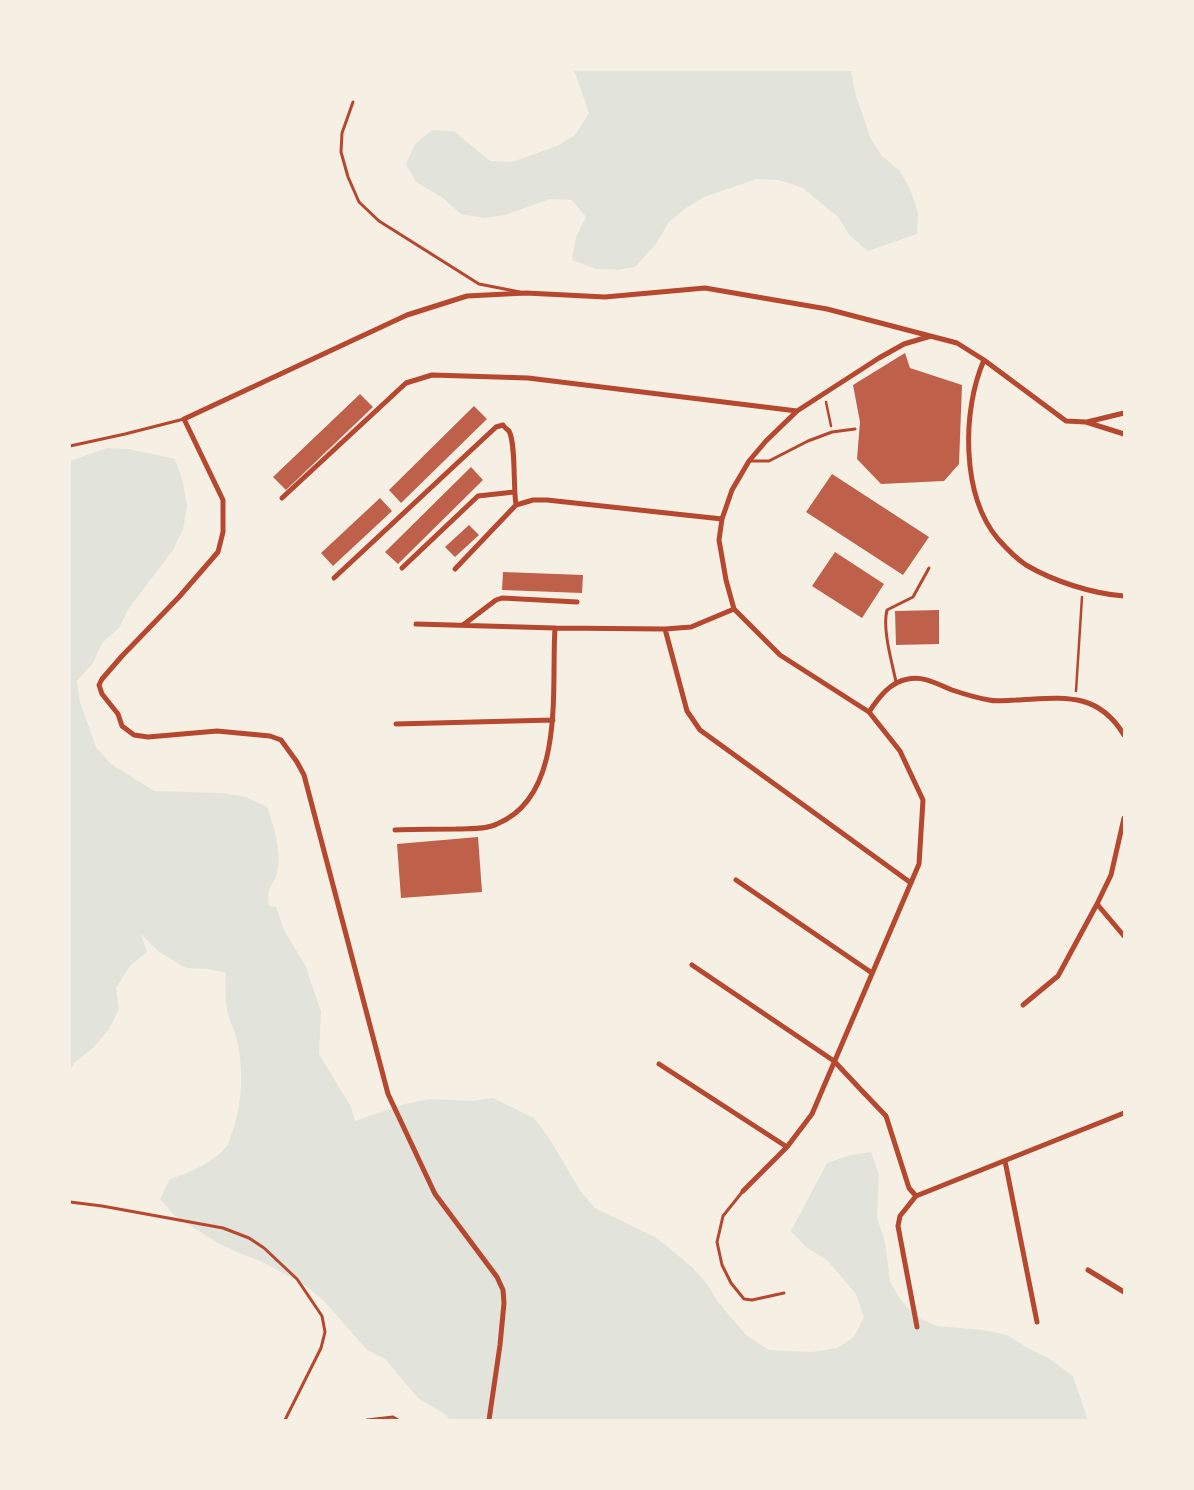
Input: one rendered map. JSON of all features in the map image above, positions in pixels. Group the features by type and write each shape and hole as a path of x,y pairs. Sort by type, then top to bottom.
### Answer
{"street":[{"path":"489,1420 500,1345 504,1303 503,1290 497,1277 435,1194 388,1094 304,775 298,762 282,740 270,736 217,730 148,736 134,735 122,726 118,714 102,694 99,685 122,656 218,552 223,532 222,500 184,419 407,315 467,296 526,293 605,297 704,288 828,309 957,343 984,360 1066,421 1086,422 1124,434"},
{"path":"743,1191 787,1147 812,1114 919,864 923,800 900,751 869,712 780,655 734,609 726,580 719,540 722,519 732,490 749,461 766,441 797,411 904,344 931,336"},
{"path":"984,360 976,379 968,444 970,468 980,508 998,538 1026,564 1070,585 1108,595 1124,596"},
{"path":"282,498 406,383 432,375 528,378 797,411"},
{"path":"1086,422 1124,413"},
{"path":"334,578 496,426 503,426 509,431 512,443 516,504"},
{"path":"402,568 478,496 514,492"},
{"path":"455,569 516,504 533,500 722,519"},
{"path":"463,625 496,600 502,598 577,602"},
{"path":"416,624 665,629 691,627 734,609"},
{"path":"395,830 482,828 497,824 514,815 526,805 541,778 554,720 555,628"},
{"path":"665,629 687,711 700,730 910,883"},
{"path":"869,712 880,696 896,682 910,678 928,679 953,690 991,701 1075,698 1102,709 1117,723 1124,735"},
{"path":"396,724 554,720"},
{"path":"1022,1005 1058,976 1111,875 1124,818"},
{"path":"736,880 872,973"},
{"path":"1097,904 1124,936"},
{"path":"692,965 834,1062 886,1116 909,1188 916,1196"},
{"path":"659,1064 787,1147"},
{"path":"917,1327 898,1226 900,1216 916,1196 1124,1113"},
{"path":"1005,1161 1037,1322"},
{"path":"1088,1270 1124,1292"}],"lane":[{"path":"353,102 342,133 341,152 348,177 359,202 380,222 479,284 526,293"},
{"path":"70,446 184,419"},
{"path":"749,461 769,461 808,441 832,432 855,429"},
{"path":"896,682 888,644 885,616 890,607 913,597 929,568"},
{"path":"743,1191 722,1216 717,1242 722,1265 731,1284 744,1299 752,1300 784,1293"},
{"path":"70,1202 223,1228 249,1238 264,1248 297,1279 322,1316 325,1332 321,1348 285,1420"},
{"path":"367,1420 393,1417 398,1420"}],"path":[{"path":"824,393 832,432"},
{"path":"1075,698 1083,588"}],"shaded area":[{"path":"574,70 851,70 855,93 871,139 882,156 900,171 910,189 918,212 917,234 868,251 850,236 839,218 803,188 779,180 757,179 704,197 686,208 669,222 656,244 635,267 618,270 596,269 572,260 576,237 586,217 572,200 550,199 505,215 484,218 461,214 443,198 416,182 406,164 415,144 432,130 454,131 490,161 512,162 557,146 575,135 589,113"},
{"path":"107,448 129,449 175,459 183,482 187,506 183,529 173,550 129,608 119,628 102,643 93,663 77,681 80,702 96,747 111,764 154,791 223,793 246,797 267,807 275,831 279,856 277,873 269,891 269,906 276,907 284,930 305,965 321,1011 319,1054 351,1107 355,1121 405,1104 429,1099 472,1101 493,1098 534,1118 549,1138 581,1192 595,1208 657,1238 693,1268 746,1335 769,1350 812,1352 837,1348 854,1337 864,1317 856,1294 828,1261 806,1247 791,1231 827,1163 850,1155 871,1152 879,1175 877,1218 885,1241 890,1282 901,1300 915,1316 936,1326 984,1330 1007,1335 1029,1349 1050,1359 1073,1376 1088,1420 450,1420 445,1414 418,1398 385,1359 367,1350 324,1301 306,1286 263,1262 218,1243 175,1216 160,1199 170,1179 200,1167 220,1153 229,1143 236,1121 241,1073 239,1048 227,1009 226,973 208,969 186,968 159,952 141,934 147,952 130,966 116,988 119,1009 109,1029 94,1047 74,1063 70,1070 70,461"}],"building":[{"path":"905,353 910,368 962,385 959,464 944,481 881,484 857,459 860,422 853,385"},
{"path":"360,394 373,407 286,490 273,477"},
{"path":"474,406 487,419 401,503 389,490"},
{"path":"471,467 483,480 398,564 385,552"},
{"path":"832,474 929,537 903,575 806,512"},
{"path":"380,498 392,511 333,566 321,553"},
{"path":"469,525 479,535 455,557 445,547"},
{"path":"835,552 884,584 862,618 812,586"},
{"path":"503,572 583,575 582,593 502,590"},
{"path":"939,610 939,644 896,645 895,611"},
{"path":"478,837 482,892 401,898 397,844"}]}
